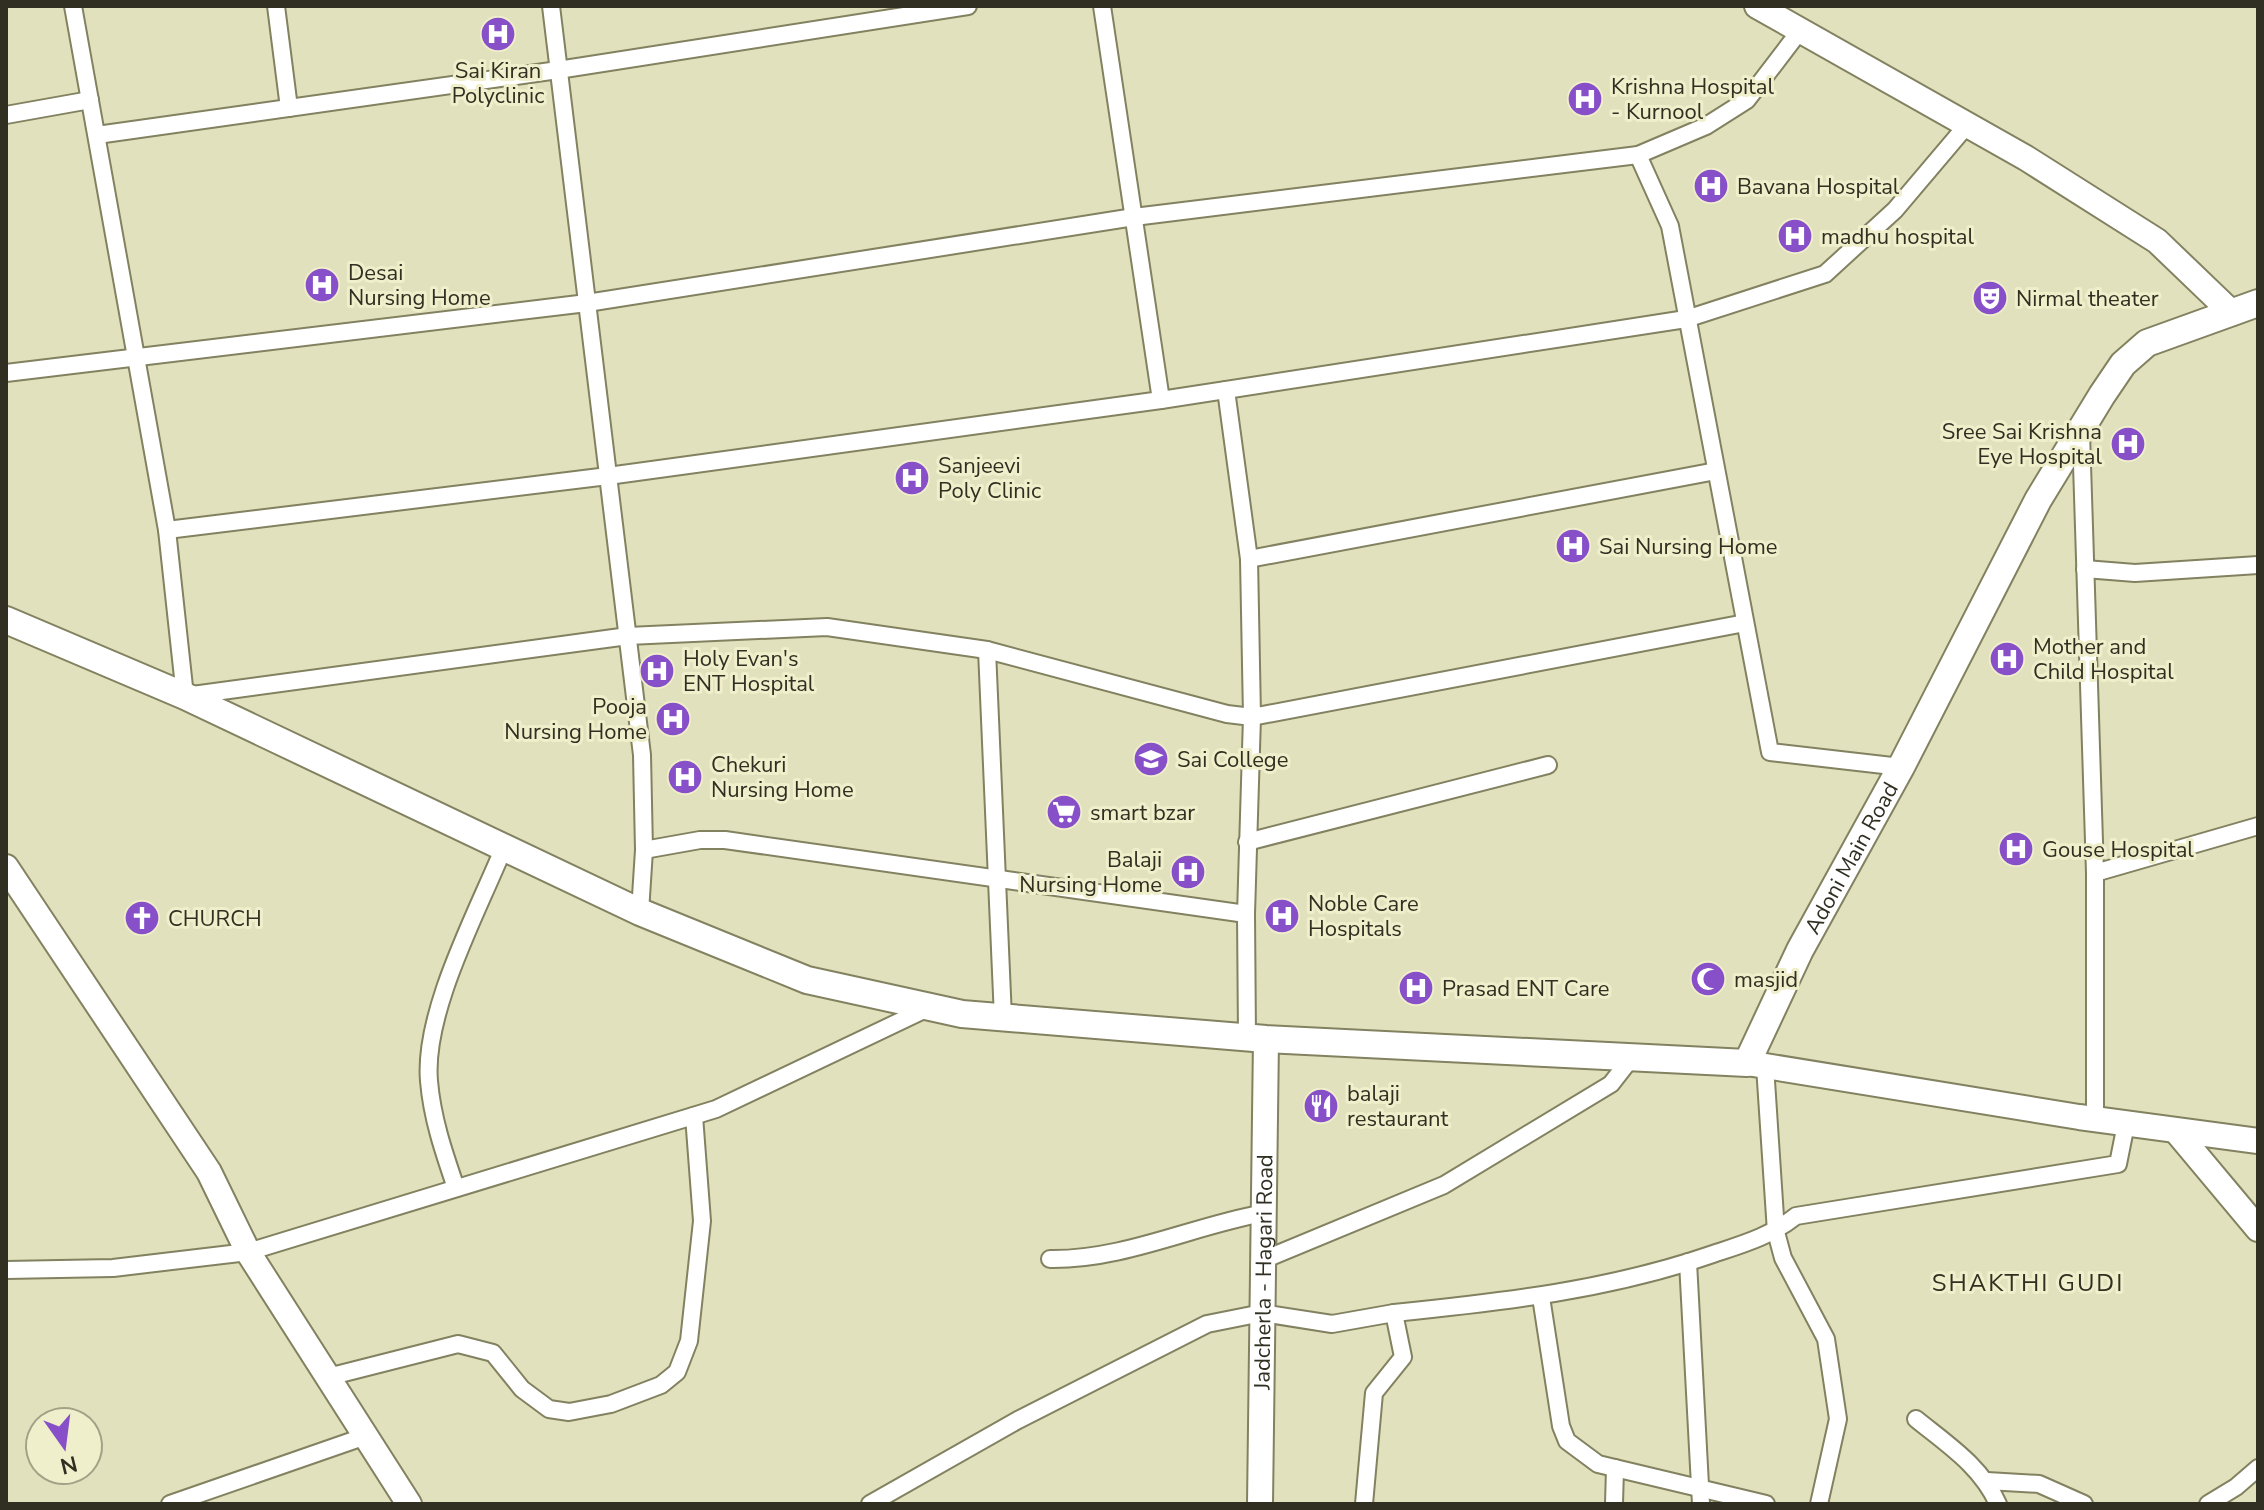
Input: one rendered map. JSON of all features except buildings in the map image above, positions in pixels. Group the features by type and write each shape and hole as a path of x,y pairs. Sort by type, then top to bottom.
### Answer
{"main road":[{"name":"Adoni Main Road","path":"1756,1064 1800,950 1901,767 2038,500 2123,364 2147,343 2258,303"},
{"path":"6,620 185,696 640,912 807,980 930,1007 1003,1018 1256,1038 1756,1064"}],"street":[{"path":"73,6 167,530 185,696 628,636 827,627 987,650 1227,714 1252,717 1745,623"},
{"path":"276,6 289,108"},
{"path":"551,6 642,755 644,850 640,912"},
{"path":"97,135 558,70 968,6"},
{"path":"1102,6 1161,400"},
{"path":"1757,6 2026,158 2157,241 2232,313"},
{"path":"6,373 587,303 1134,217 1638,155 1706,126 1747,100 1799,32"},
{"path":"6,115 90,100"},
{"path":"167,530 608,476 1161,400 1686,319 1825,274 1895,210 1967,125"},
{"path":"1638,155 1670,226 1770,752 1901,767"},
{"path":"1226,390 1249,559 1252,717 1246,914 1256,1038"},
{"path":"2081,429 2095,873 2095,1119"},
{"path":"1249,559 1716,471"},
{"path":"2085,569 2135,573 2258,565"},
{"path":"987,650 1003,1018"},
{"path":"1247,842 1548,765"},
{"path":"2095,873 2258,826"},
{"path":"644,850 700,840 725,840 1246,914"},
{"path":"456,1188 440,1142 429,1078 438,1006 504,847"},
{"path":"6,867 209,1172 248,1252 409,1504"},
{"path":"6,1270 113,1268 248,1252 716,1109 930,1007"},
{"name":"Jadcherla - Hagari Road","path":"1256,1038 1264,1213 1260,1504"},
{"path":"1263,1260 1444,1185 1611,1084 1632,1057"},
{"path":"1819,1504 1838,1419 1826,1339 1783,1258 1776,1232 1756,1064 2126,1124 2258,1141"},
{"path":"328,1377 458,1344 493,1353 522,1389 549,1409 569,1412 611,1404 661,1385 677,1372 689,1341 702,1221 694,1116"},
{"path":"870,1504 1018,1420 1183,1333 1229,1317 1262,1313 1332,1324 1394,1313 1541,1297 1655,1274 1776,1232 1796,1216 2118,1164 2126,1124"},
{"path":"2176,1131 2258,1229"},
{"path":"1050,1259 1086,1259 1117,1253 1210,1223 1264,1213"},
{"path":"1688,1262 1700,1496"},
{"path":"1541,1297 1561,1426 1567,1441 1598,1464 1700,1496 1766,1504"},
{"path":"1364,1504 1374,1393 1403,1357 1394,1313"},
{"path":"1916,1419 1987,1481 1998,1504"},
{"path":"170,1504 366,1436"},
{"path":"1614,1504 1615,1468"},
{"path":"2208,1504 2258,1468"},
{"path":"1987,1481 2039,1484 2084,1504"}],"place":[{"name":"Sai Kiran Polyclinic","path":"498,34"},
{"name":"Krishna Hospital - Kurnool","path":"1585,99"},
{"name":"Bavana Hospital","path":"1711,186"},
{"name":"madhu hospital","path":"1795,236"},
{"name":"Desai Nursing Home","path":"322,285"},
{"name":"Nirmal theater","path":"1990,298"},
{"name":"Sree Sai Krishna Eye Hospital","path":"2128,444"},
{"name":"Sanjeevi Poly Clinic","path":"912,478"},
{"name":"Sai Nursing Home","path":"1573,546"},
{"name":"Mother and Child Hospital","path":"2007,659"},
{"name":"Holy Evan's ENT Hospital","path":"657,671"},
{"name":"Pooja Nursing Home","path":"673,719"},
{"name":"Sai College","path":"1151,759"},
{"name":"Chekuri Nursing Home","path":"685,777"},
{"name":"smart bzar","path":"1064,812"},
{"name":"Gouse Hospital","path":"2016,849"},
{"name":"Balaji Nursing Home","path":"1188,872"},
{"name":"Noble Care Hospitals","path":"1282,916"},
{"name":"CHURCH","path":"142,918"},
{"name":"masjid","path":"1708,979"},
{"name":"Prasad ENT Care","path":"1416,988"},
{"name":"balaji restaurant","path":"1321,1106"}],"district":[{"name":"SHAKTHI GUDI","path":"2028,1283"}]}
